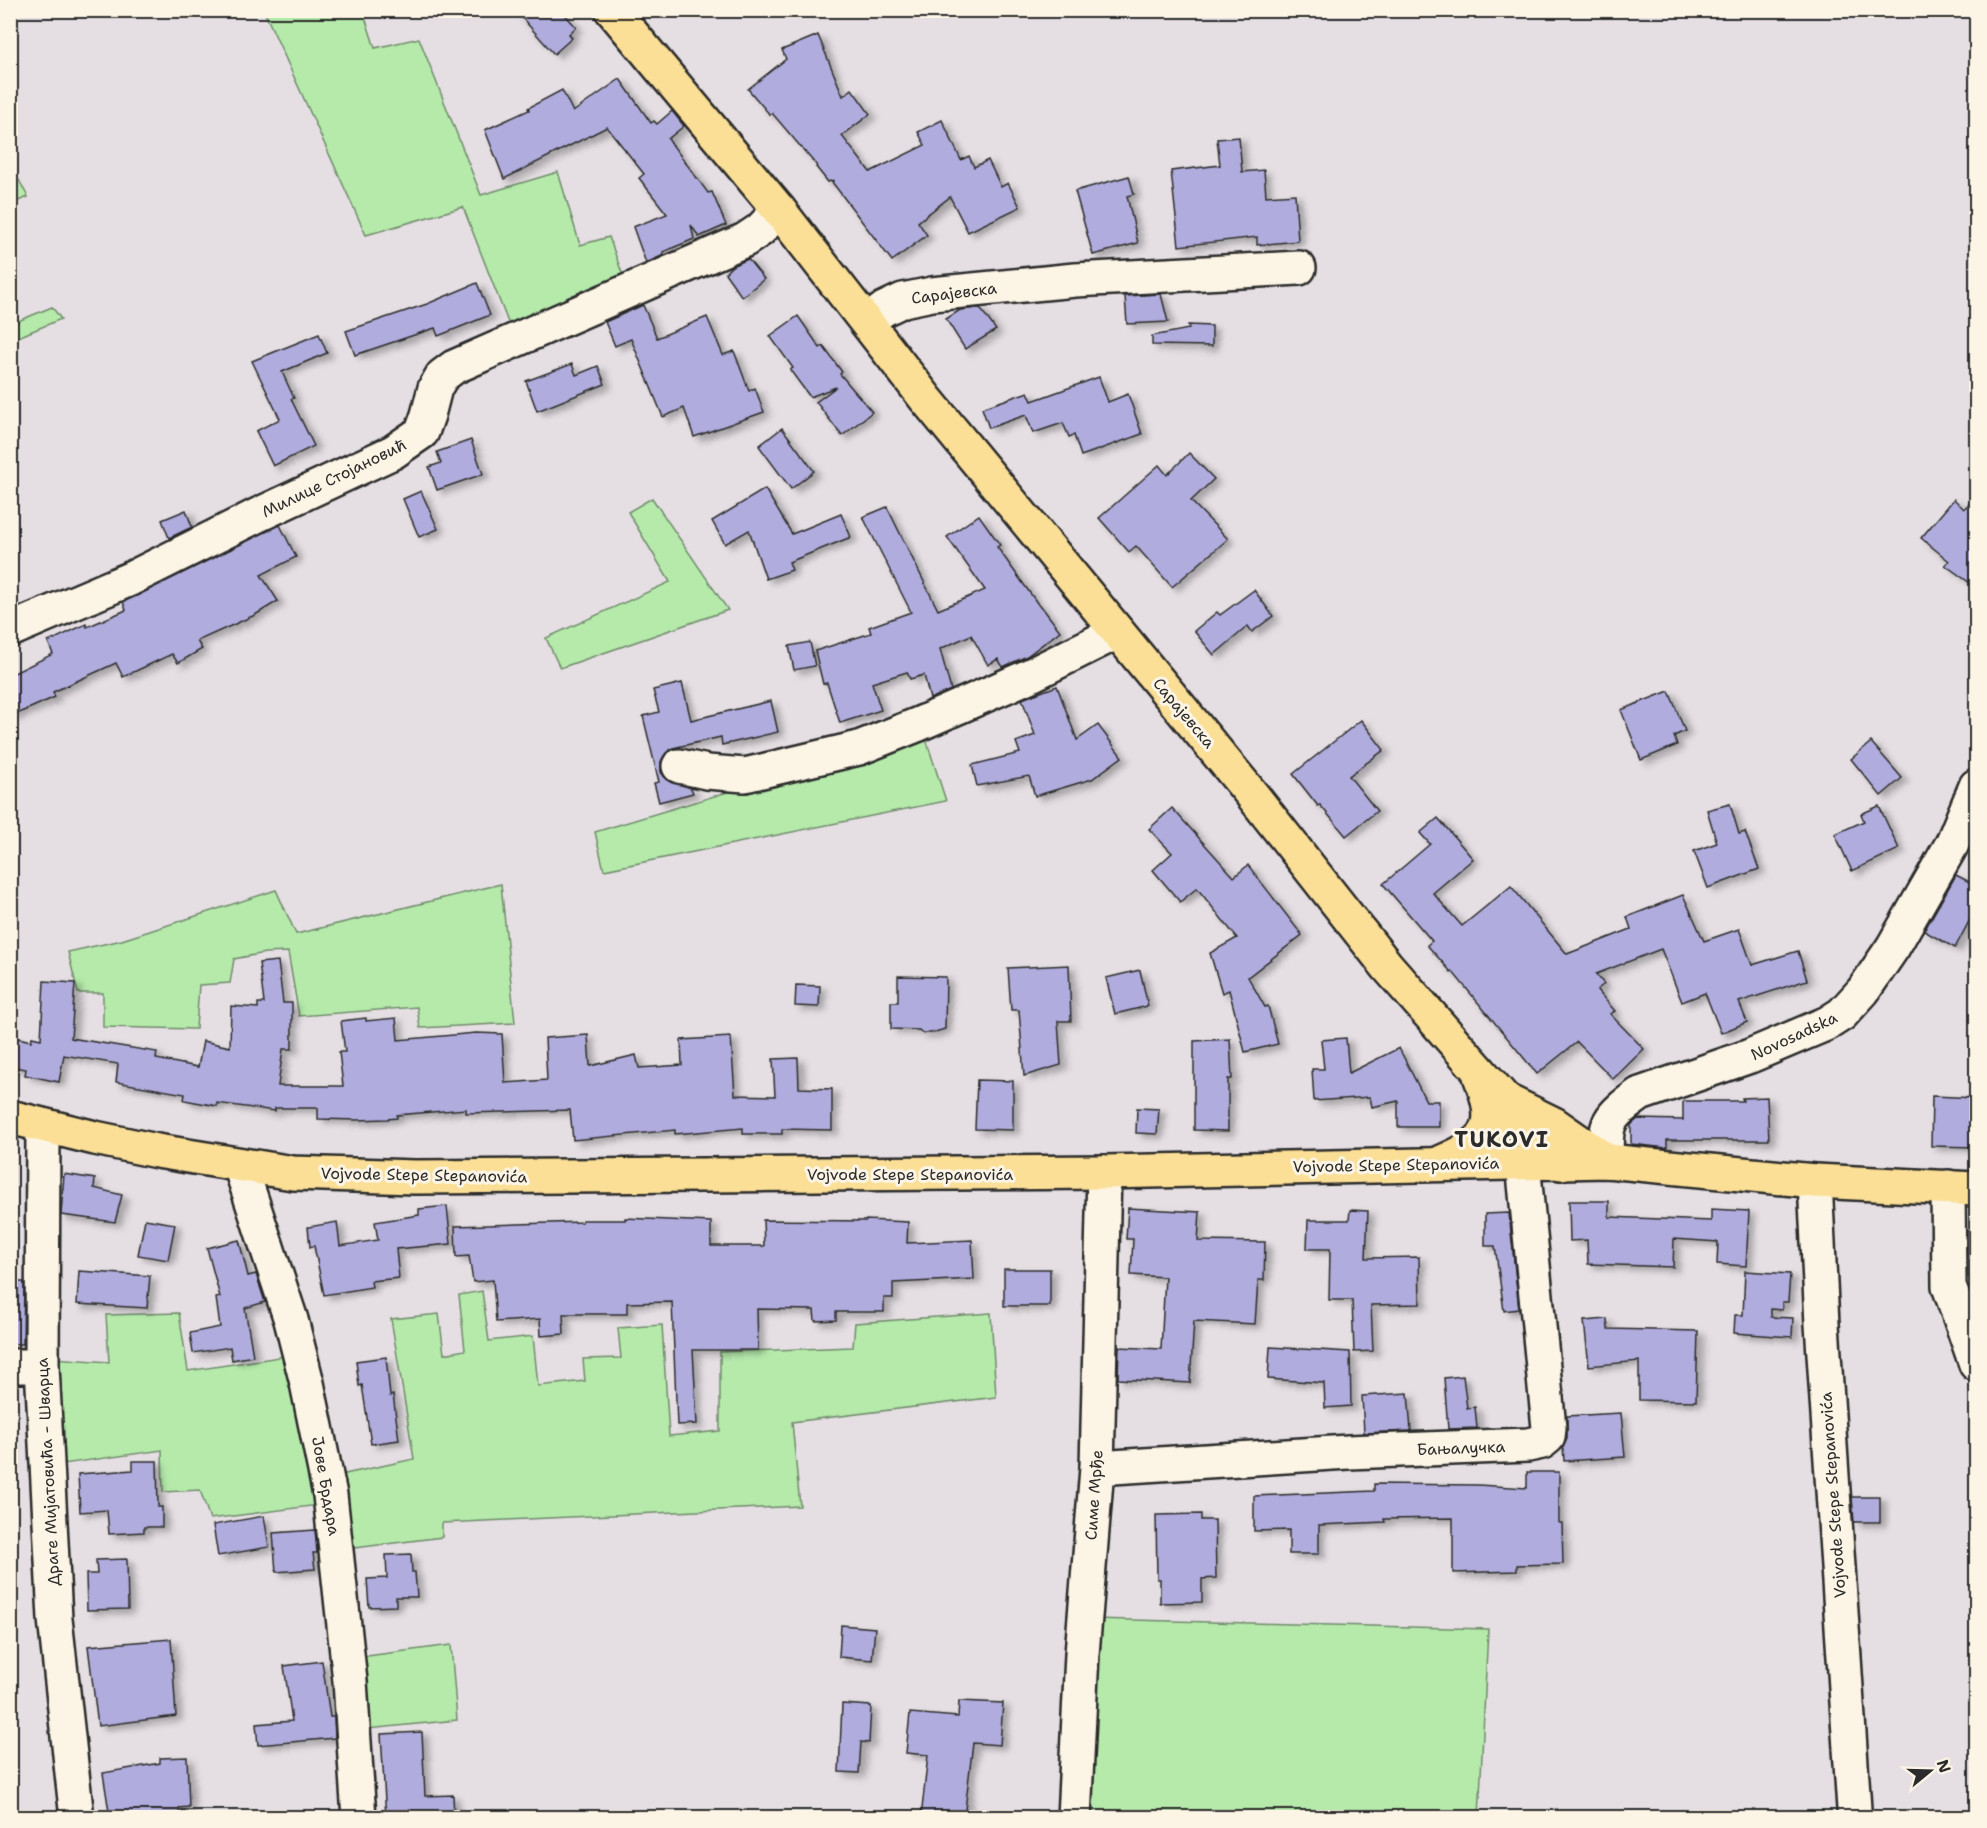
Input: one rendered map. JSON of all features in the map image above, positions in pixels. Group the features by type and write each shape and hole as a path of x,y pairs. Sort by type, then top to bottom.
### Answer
{"main road":[{"name":"Сарајевска","path":"612,10 779,210 926,399 1253,796 1387,966 1506,1100"},
{"path":"1438,1164 1464,1153 1480,1141 1487,1132 1491,1110 1489,1097 1476,1066"},
{"path":"1506,1100 1554,1124 1607,1161"},
{"path":"1506,1100 1527,1132 1542,1149 1561,1163"},
{"name":"Vojvode Stepe Stepanovića","path":"10,1117 136,1147 293,1173 416,1177 1104,1172 1607,1161 1815,1181 1962,1188"}],"street":[{"name":"Милице Стојановић","path":"10,630 130,579 258,515 393,452 422,432 435,388 442,376 454,367 745,240 760,230 779,210"},
{"name":"Сарајевска","path":"867,322 884,309 903,300 932,294 1075,280 1299,268"},
{"path":"679,766 707,772 745,775 859,748 1029,676 1117,632"},
{"name":"Novosadska","path":"1607,1161 1605,1135 1610,1120 1640,1094 1783,1043 1828,1023 1848,1008 1863,991 1893,947 1952,844 1977,786"},
{"name":"Драге Мијатовића - Шварца","path":"43,1126 26,1366 77,1818"},
{"name":"Бањалучка","path":"1096,1468 1348,1452 1528,1445 1542,1442 1548,1437 1549,1428 1523,1163"},
{"name":"Јове Брдара","path":"240,1165 291,1320 307,1383 330,1495 350,1681 359,1818"},
{"name":"Симе Мрђе","path":"1074,1818 1082,1654 1096,1468 1104,1172"},
{"name":"Vojvode Stepe Stepanovića","path":"1815,1181 1822,1324 1854,1809"},
{"name":"Vojvode Stepe Stepanovića","path":"1962,1188 1949,1286 1977,1364"}],"green space":[{"path":"264,11 363,11 375,48 419,38 481,195 558,172 580,245 609,237 626,284 511,330 463,207 366,235"},
{"path":"19,180 28,197 11,204 11,183"},
{"path":"52,307 61,319 11,340 11,324"},
{"path":"652,498 728,610 560,668 546,638 670,582 628,512"},
{"path":"924,733 946,801 604,870 595,832"},
{"path":"501,884 515,1023 420,1028 417,1007 299,1016 288,952 265,953 234,959 230,983 199,985 196,1029 103,1027 103,993 78,993 68,952 122,940 276,890 296,934"},
{"path":"482,1291 489,1341 533,1336 538,1386 585,1381 583,1359 621,1358 618,1328 662,1325 669,1436 720,1431 720,1352 853,1347 855,1323 991,1313 996,1397 792,1422 800,1506 442,1523 442,1537 331,1551 326,1504 210,1519 200,1490 163,1492 162,1450 56,1465 53,1358 109,1362 106,1315 179,1313 188,1371 292,1355 331,1477 414,1459 391,1319 439,1314 444,1354 465,1350 459,1295"},
{"path":"1092,1619 1488,1629 1479,1817 1077,1818"},
{"path":"451,1645 457,1720 357,1730 352,1658"}],"building":[{"path":"515,10 561,10 576,27 569,34 572,38 554,54"},
{"path":"818,35 843,96 852,89 870,114 842,136 870,172 925,145 918,132 942,120 961,160 969,156 974,167 988,160 1001,187 1008,183 1020,207 968,232 950,197 918,222 927,235 892,261 832,182 834,180 828,182 772,113 770,115 748,89 786,59 782,50"},
{"path":"620,79 651,123 654,121 657,124 672,111 684,126 668,139 708,193 712,192 726,225 699,237 691,225 694,239 663,252 664,255 646,263 633,227 667,214 639,178 644,174 607,127 504,179 485,130 529,110 528,108 562,90 573,112"},
{"path":"1239,137 1242,172 1264,170 1266,196 1295,194 1298,241 1257,245 1257,237 1179,246 1171,171 1220,165 1217,139"},
{"path":"1129,176 1134,194 1127,196 1138,243 1093,255 1075,191"},
{"path":"748,259 764,279 742,297 725,273 732,266"},
{"path":"477,283 490,315 438,336 435,328 355,355 346,331 427,304"},
{"path":"1161,294 1168,322 1127,324 1125,296"},
{"path":"643,305 657,338 707,317 723,355 734,351 749,391 755,388 764,412 694,437 684,408 663,417 631,339 615,346 605,322"},
{"path":"980,308 996,330 965,349 946,319 960,310"},
{"path":"798,316 820,348 823,346 842,372 840,374 872,412 842,436 816,402 836,387 810,397 790,370 793,368 770,336"},
{"path":"1188,325 1212,326 1212,346 1152,345 1152,336 1189,329"},
{"path":"319,334 327,353 282,372 294,398 291,399 314,446 273,466 256,431 280,419 252,361"},
{"path":"572,364 576,375 598,366 605,384 537,411 526,381"},
{"path":"1099,377 1108,402 1128,394 1142,434 1081,456 1074,435 1069,437 1063,423 1033,433 1026,415 989,428 982,408 1028,392 1032,401"},
{"path":"782,428 814,471 791,489 759,446"},
{"path":"471,440 483,474 437,490 429,467 441,463 437,452"},
{"path":"1189,453 1214,479 1191,501 1228,539 1172,587 1136,546 1129,552 1099,518 1159,465 1167,475"},
{"path":"765,489 792,534 841,514 851,537 789,562 792,570 766,579 749,530 725,544 712,521"},
{"path":"421,491 438,529 419,537 403,499"},
{"path":"1977,494 1977,588 1945,565 1949,561 1921,538 1954,499 1964,509"},
{"path":"887,507 938,610 985,590 947,537 979,515 1000,545 997,547 1060,631 1027,656 1003,667 998,659 988,665 971,635 940,649 951,690 930,699 924,675 910,679 907,672 872,683 881,710 840,723 827,683 823,684 815,651 871,633 869,627 911,612 863,517"},
{"path":"186,510 192,527 169,538 162,520"},
{"path":"280,525 296,557 261,575 278,601 255,615 197,641 202,649 178,663 172,654 123,677 116,663 53,692 55,697 10,717 10,675 53,654 48,642 86,624 87,627 126,610 123,602"},
{"path":"1254,590 1273,616 1252,632 1248,626 1214,655 1194,631 1217,612 1220,615"},
{"path":"810,642 815,666 794,670 789,646"},
{"path":"682,683 691,720 771,701 778,732 722,745 721,737 673,748 666,753 661,762 661,772 667,780 691,788 693,793 659,802 654,783 659,782 643,716 659,712 653,690"},
{"path":"1057,686 1077,740 1098,725 1122,757 1092,779 1035,796 1029,776 977,786 972,765 1020,753 1016,742 1035,735 1022,699"},
{"path":"1669,691 1685,731 1674,736 1677,745 1641,760 1621,710"},
{"path":"1361,720 1384,750 1349,776 1377,811 1346,836 1293,774"},
{"path":"1871,742 1902,778 1881,796 1851,759"},
{"path":"1730,804 1739,834 1745,832 1759,869 1708,888 1694,851 1717,843 1707,810"},
{"path":"1879,806 1899,849 1852,871 1835,834 1864,821 1861,814"},
{"path":"1172,808 1234,877 1248,865 1302,935 1248,977 1265,1007 1268,1006 1278,1044 1245,1052 1229,990 1222,993 1210,953 1237,938 1197,888 1180,902 1153,870 1172,853 1149,829"},
{"path":"1438,818 1473,859 1433,893 1462,926 1511,886 1567,954 1631,929 1627,917 1683,895 1704,941 1739,929 1752,965 1798,951 1807,980 1739,1002 1747,1022 1721,1033 1705,993 1682,1002 1661,949 1596,974 1604,984 1597,990 1615,1011 1610,1014 1644,1049 1613,1079 1577,1042 1537,1074 1452,971 1427,945 1432,941 1383,884 1430,844 1420,833"},
{"path":"1956,875 1977,886 1977,906 1955,948 1924,931"},
{"path":"278,961 283,1003 292,1003 292,1049 283,1049 278,1086 343,1086 339,1052 345,1052 341,1021 366,1018 366,1021 396,1018 398,1040 476,1033 502,1034 505,1083 547,1080 545,1038 588,1035 590,1066 636,1055 639,1068 682,1065 681,1040 731,1037 735,1095 775,1096 773,1059 798,1058 799,1088 832,1089 832,1130 782,1129 782,1134 743,1134 743,1128 675,1134 675,1130 573,1140 570,1110 466,1113 466,1109 397,1115 397,1118 387,1119 318,1119 318,1108 275,1108 275,1111 217,1103 217,1106 184,1100 185,1094 116,1082 118,1064 64,1055 59,1082 25,1075 26,1069 10,1066 10,1036 31,1041 32,1037 41,1039 44,981 75,983 71,1038 157,1052 156,1059 198,1067 203,1041 230,1047 231,1006 258,1008 258,1003 264,1003 259,963"},
{"path":"1069,965 1071,1021 1058,1021 1061,1065 1024,1076 1019,1010 1011,1010 1008,968"},
{"path":"1140,970 1148,1006 1115,1014 1106,978"},
{"path":"898,976 946,977 945,1029 922,1033 919,1030 891,1029 891,1002 898,1002"},
{"path":"796,985 820,986 819,1007 795,1006"},
{"path":"1346,1038 1349,1073 1399,1048 1426,1101 1439,1101 1439,1127 1398,1127 1398,1101 1372,1107 1370,1097 1314,1101 1312,1069 1324,1069 1321,1040"},
{"path":"1230,1039 1232,1079 1228,1079 1228,1131 1194,1130 1194,1041"},
{"path":"977,1080 1013,1081 1013,1130 975,1129"},
{"path":"1932,1096 1977,1098 1976,1147 1931,1146"},
{"path":"1767,1097 1769,1140 1667,1140 1667,1148 1631,1144 1631,1125 1633,1123 1638,1119 1683,1120 1683,1101 1743,1101 1742,1098"},
{"path":"1137,1108 1159,1109 1157,1134 1136,1133"},
{"path":"64,1174 95,1179 94,1188 122,1195 115,1222 61,1215"},
{"path":"1569,1201 1609,1201 1609,1217 1711,1221 1711,1209 1749,1211 1746,1266 1717,1264 1718,1242 1674,1239 1673,1267 1588,1264 1587,1240 1570,1241"},
{"path":"447,1206 451,1244 396,1249 399,1278 371,1281 372,1287 324,1295 314,1246 310,1247 308,1227 337,1222 340,1246 378,1240 375,1222 419,1215 419,1209"},
{"path":"1128,1208 1200,1212 1198,1241 1265,1242 1264,1280 1258,1280 1255,1324 1194,1321 1190,1383 1118,1379 1119,1347 1161,1349 1165,1277 1131,1275 1133,1239 1126,1239"},
{"path":"1350,1210 1368,1211 1366,1258 1419,1257 1420,1304 1371,1305 1373,1351 1354,1352 1352,1300 1329,1300 1330,1249 1307,1249 1308,1220 1349,1220"},
{"path":"1509,1213 1519,1309 1504,1311 1495,1246 1485,1246 1485,1214"},
{"path":"625,1218 711,1222 711,1246 764,1246 763,1220 908,1222 907,1243 972,1240 974,1279 893,1283 893,1298 884,1298 884,1312 836,1312 836,1320 815,1321 814,1310 757,1309 758,1350 693,1350 697,1424 677,1425 672,1302 627,1303 627,1314 563,1314 564,1334 541,1336 540,1319 496,1322 493,1280 473,1282 469,1256 456,1257 455,1226 625,1220"},
{"path":"145,1219 175,1224 168,1260 138,1255"},
{"path":"1967,1231 1977,1231 1977,1277 1968,1277"},
{"path":"239,1240 248,1276 256,1274 265,1302 245,1308 253,1356 232,1360 230,1347 193,1353 190,1333 220,1327 216,1298 220,1297 207,1248"},
{"path":"1004,1269 1050,1269 1050,1306 1004,1306"},
{"path":"79,1271 150,1276 147,1308 77,1304"},
{"path":"1745,1271 1790,1274 1788,1302 1782,1302 1782,1310 1771,1309 1771,1317 1793,1318 1792,1337 1734,1333 1735,1315 1743,1315"},
{"path":"10,1282 24,1282 23,1344 10,1344"},
{"path":"1607,1319 1608,1329 1698,1331 1696,1401 1639,1400 1639,1361 1589,1366 1584,1321"},
{"path":"1270,1347 1350,1352 1351,1406 1325,1408 1324,1383 1268,1379"},
{"path":"386,1357 390,1396 393,1395 399,1440 371,1444 356,1361"},
{"path":"1463,1376 1467,1408 1475,1407 1477,1428 1448,1429 1444,1378"},
{"path":"1408,1393 1411,1431 1364,1433 1362,1396"},
{"path":"1621,1413 1625,1457 1564,1461 1563,1446 1567,1439 1567,1416"},
{"path":"133,1461 157,1461 158,1507 162,1507 162,1527 144,1527 144,1532 109,1534 107,1510 80,1512 78,1474 133,1470"},
{"path":"1527,1472 1559,1472 1559,1523 1562,1523 1563,1564 1517,1565 1517,1571 1453,1573 1453,1518 1384,1519 1385,1522 1319,1525 1319,1554 1289,1554 1289,1530 1254,1531 1254,1496 1374,1491 1374,1484 1527,1488"},
{"path":"1852,1497 1880,1497 1880,1522 1854,1522"},
{"path":"1201,1514 1201,1520 1215,1520 1216,1578 1202,1579 1202,1602 1160,1603 1160,1579 1157,1579 1156,1515"},
{"path":"264,1516 269,1547 218,1556 213,1525"},
{"path":"315,1530 317,1553 313,1553 315,1569 276,1572 273,1533"},
{"path":"411,1554 417,1597 396,1597 396,1606 369,1607 367,1579 387,1578 386,1555"},
{"path":"127,1559 128,1609 87,1610 86,1574 97,1574 96,1560"},
{"path":"841,1625 875,1628 872,1660 839,1657"},
{"path":"171,1639 176,1716 98,1726 88,1646"},
{"path":"322,1661 330,1717 334,1717 335,1738 258,1745 256,1724 292,1721 284,1666"},
{"path":"959,1701 1003,1703 1000,1745 973,1743 964,1818 921,1818 928,1755 906,1753 910,1713 958,1717"},
{"path":"842,1704 871,1706 869,1743 861,1742 859,1773 839,1772"},
{"path":"422,1732 425,1796 453,1795 454,1818 386,1818 381,1734"},
{"path":"187,1757 189,1807 179,1808 180,1818 110,1818 103,1773 160,1763 160,1758"}],"district":[{"name":"TUKOVI","path":"1502,1139"}]}
